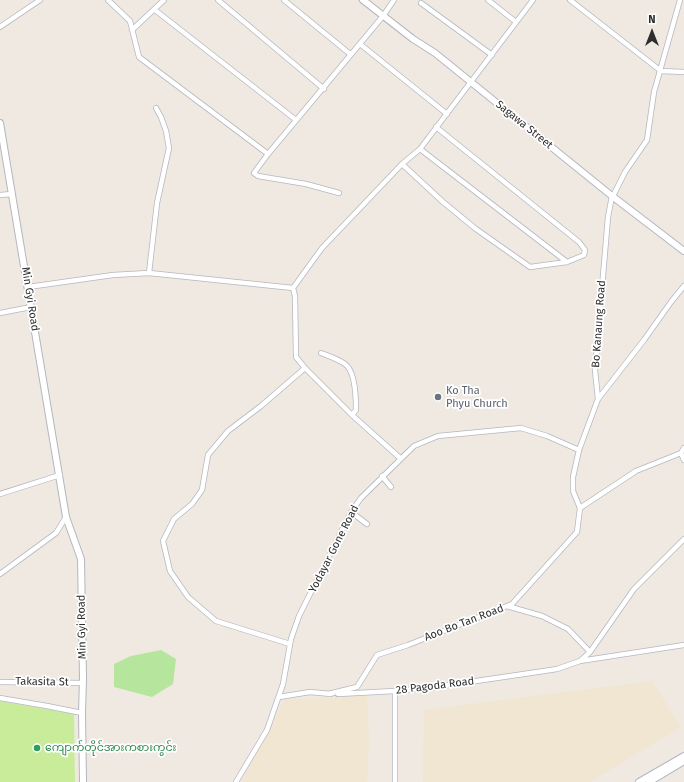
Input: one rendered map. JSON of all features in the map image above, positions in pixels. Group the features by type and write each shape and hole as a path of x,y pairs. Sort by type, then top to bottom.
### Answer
{"main road":[{"name":"Sagawa Street","path":"363,0 413,39 435,53 612,196 684,251"},
{"name":"Min Gyi Road","path":"0,123 3,154 12,194 66,517 80,560 83,682 83,782"},
{"path":"639,782 684,756"},
{"path":"649,782 684,761"}],"street":[{"path":"0,27 40,0"},
{"path":"108,0 130,21 139,57 268,154"},
{"path":"132,30 164,0"},
{"path":"218,0 324,89"},
{"path":"284,0 350,54"},
{"path":"338,193 306,184 258,176 254,173 296,120 324,89 350,54 383,16 394,0"},
{"path":"488,0 516,22"},
{"path":"400,458 352,415 296,357 295,296 293,288 322,248 402,164 420,149 533,0"},
{"path":"570,0 661,71 684,72"},
{"name":"Bo Kanaung Road","path":"579,450 598,398 595,370 608,217 612,196 625,172 647,140 654,92 680,0"},
{"path":"421,3 492,55"},
{"path":"155,10 296,120"},
{"path":"360,44 447,114"},
{"path":"149,273 157,203 170,148 166,131 156,108"},
{"path":"402,164 443,202 476,229 530,267 567,262 584,255 585,250 579,242 436,127"},
{"path":"420,149 567,262"},
{"path":"0,196 12,194"},
{"path":"28,287 113,275 149,273 293,288"},
{"path":"598,398 644,340 670,302 684,286"},
{"path":"0,313 31,307"},
{"path":"321,353 346,364 351,373 355,388 356,410 352,415"},
{"path":"290,644 216,621 188,597 170,571 163,541 174,519 192,504 202,490 208,455 228,431 261,406 305,368"},
{"name":"Yodayar Gone Road","path":"279,697 283,684 290,644 299,616 351,512 360,498 414,446 438,436 521,428 547,436 579,450"},
{"path":"580,508 636,470 680,453 684,448"},
{"name":"Aoo Bo Tan Road","path":"328,694 357,687 377,655 408,645 512,604 577,532 580,508 573,491 573,477 579,450"},
{"path":"680,453 684,460"},
{"path":"0,494 60,475"},
{"path":"382,476 391,487"},
{"path":"351,512 367,524"},
{"path":"0,574 56,533 66,517"},
{"path":"580,661 590,652 634,589 684,539"},
{"path":"507,606 542,616 568,629 590,652"},
{"name":"28 Pagoda Road","path":"279,697 310,692 328,694 395,691 557,669 580,661 684,645"},
{"name":"Takasita St","path":"0,682 83,682"},
{"path":"395,691 395,782"},
{"path":"236,782 267,730 279,697"},
{"path":"0,698 82,714"}],"shaded area":[{"path":"652,681 681,727 590,782 423,782 424,710"},
{"path":"367,695 369,739 367,782 243,782 242,780 267,736 284,700"}],"green space":[{"path":"161,650 176,659 173,684 152,697 114,687 114,664 131,656"},
{"name":"ကျောက်တိုင်အားကစားကွင်း","path":"0,701 74,714 75,782 0,782"}],"place":[{"name":"Ko Tha Phyu Church","path":"438,397"},
{"name":"ကျောက်တိုင်အားကစားကွင်း","path":"37,748"}]}
